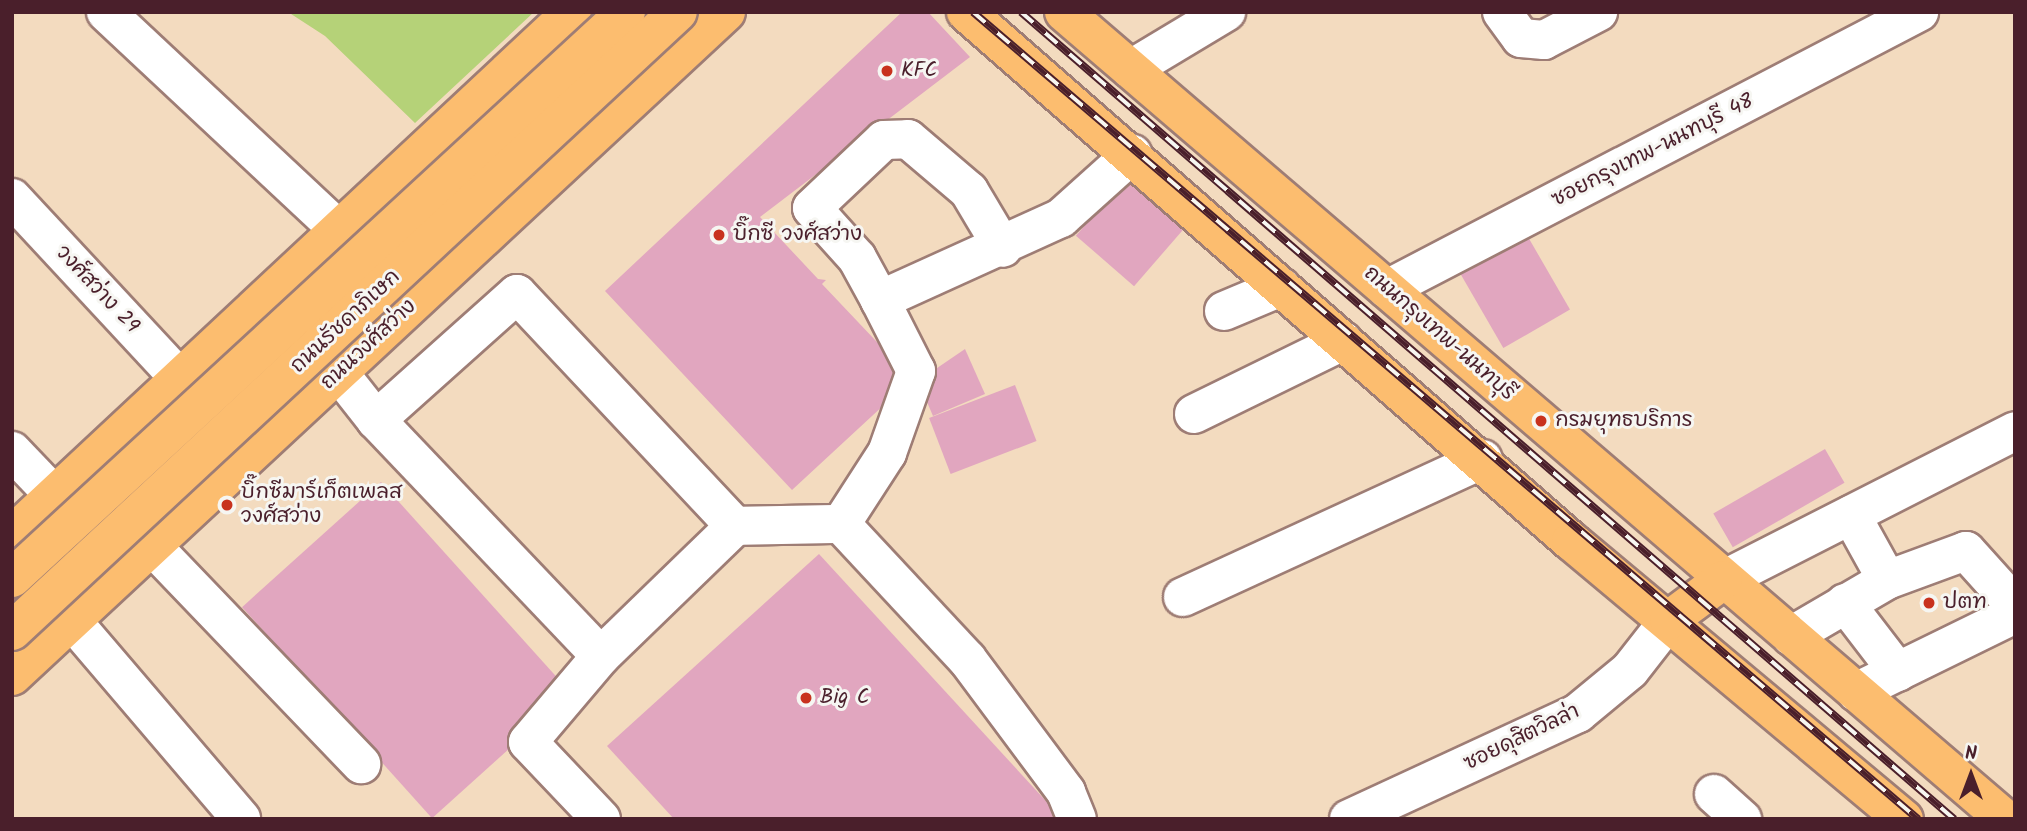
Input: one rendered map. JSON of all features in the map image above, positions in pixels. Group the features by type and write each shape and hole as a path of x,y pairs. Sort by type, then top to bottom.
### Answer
{"main road":[{"path":"12,535 182,381 572,12"},
{"name":"ถนนรัชดาภิเษก","path":"12,578 626,12"},
{"name":"ถนนรัชดาภิเษก","path":"12,631 678,12"},
{"name":"ถนนวงศ์สว่าง","path":"12,676 726,12"},
{"path":"966,12 1132,154 1343,341 1904,819"},
{"name":"ถนนกรุงเทพ-นนทบุรี","path":"1064,12 1723,580 2005,819"},
{"path":"426,150 480,137 515,148 524,183 508,216"},
{"path":"1669,620 1723,580"}],"street":[{"path":"106,12 340,231"},
{"path":"1131,69 1226,12"},
{"path":"1502,12 1521,37 1544,40 1598,12"},
{"name":"ซอยกรุงเทพ-นนทบุรี 48","path":"1387,289 1919,12"},
{"path":"841,524 887,453 916,371 858,259 812,208 884,140 908,139 969,191 1003,248"},
{"path":"880,300 1003,248 1061,218 1132,154"},
{"name":"วงศ์สว่าง 29","path":"12,198 182,381"},
{"path":"1224,311 1282,287"},
{"path":"376,420 517,294 735,526"},
{"path":"1194,414 1343,341"},
{"path":"339,373 376,420 601,656"},
{"path":"1723,580 2015,431"},
{"path":"12,451 55,496"},
{"path":"1183,597 1483,459"},
{"path":"1851,515 1887,580"},
{"path":"601,819 528,742 601,656 735,526 841,524 967,659 1066,792 1077,819"},
{"path":"153,547 361,764"},
{"path":"1791,636 1887,580 1966,551 2011,601 2007,618 1856,692"},
{"path":"1845,603 1898,672"},
{"name":"ซอยดุสิตวิลล่า","path":"1349,819 1578,713 1629,670 1669,620"},
{"path":"73,622 241,819"},
{"path":"1714,794 1742,819"}],"green space":[{"path":"288,12 534,12 415,123 325,36"}],"building":[{"name":"บิ๊กซี วงศ์สว่าง","path":"902,12 928,12 970,57 760,217 818,279 826,280 822,284 912,379 792,490 605,291"},
{"path":"1133,170 1191,221 1134,286 1076,236"},
{"path":"1520,223 1570,310 1503,348 1453,262"},
{"path":"965,349 985,394 933,416 918,381"},
{"path":"1015,385 1037,441 951,474 929,418"},
{"path":"1825,449 1844,483 1733,547 1713,514"},
{"path":"381,482 571,693 432,818 242,607"},
{"name":"Big C","path":"819,554 1057,813 1050,819 674,819 607,746"}],"railway":[{"path":"973,12 1918,819"},
{"path":"1021,12 1954,819"}],"place":[{"name":"KFC","path":"887,71"},
{"name":"บิ๊กซี วงศ์สว่าง","path":"719,235"},
{"name":"กรมยุทธบริการ","path":"1541,421"},
{"name":"บิ๊กซีมาร์เก็ตเพลส วงศ์สว่าง","path":"227,505"},
{"name":"ปตท","path":"1929,603"},
{"name":"Big C","path":"806,698"}]}
